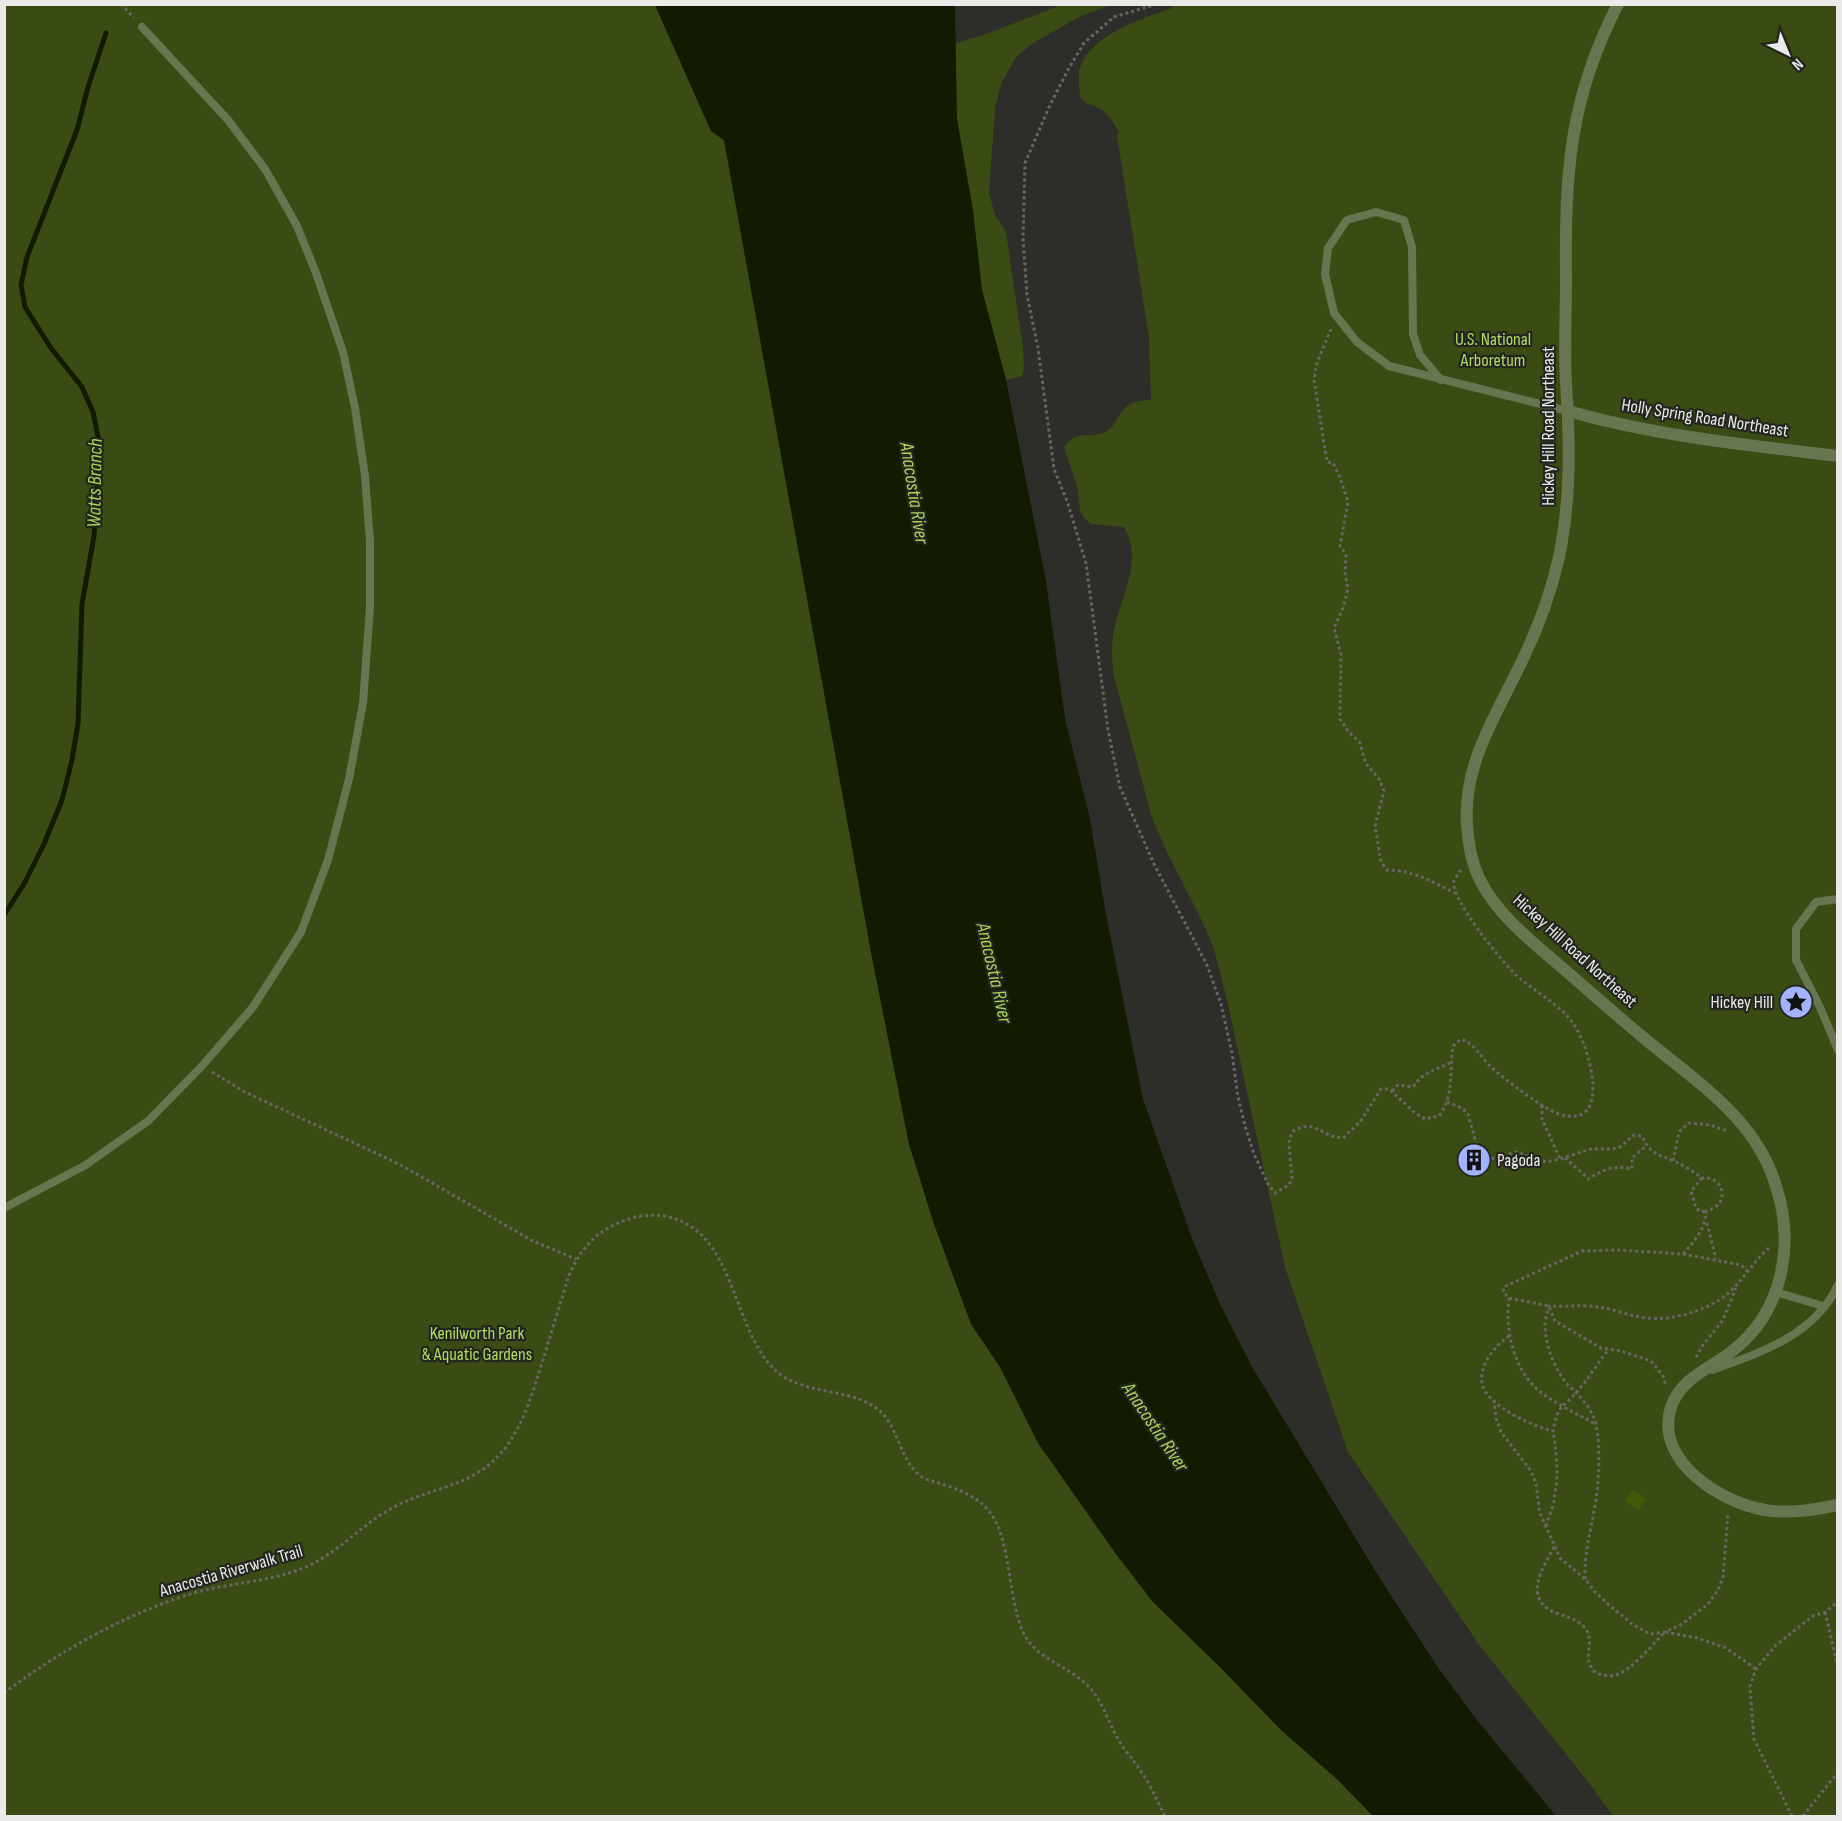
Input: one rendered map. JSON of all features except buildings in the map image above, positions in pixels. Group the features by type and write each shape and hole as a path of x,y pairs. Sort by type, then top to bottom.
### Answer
{"street":[{"name":"Hickey Hill Road Northeast","path":"1618,4 1601,39 1585,82 1569,160 1565,210 1568,484 1559,559 1549,597 1532,640 1474,762 1467,792 1468,844 1473,863 1486,890 1517,928 1623,1020 1711,1092 1740,1120 1753,1136 1776,1183 1785,1239 1782,1274 1776,1292 1759,1321 1742,1342 1732,1352 1694,1376 1681,1389 1672,1405 1668,1432 1672,1449 1692,1472 1729,1499 1754,1508 1780,1512 1807,1511 1838,1505"},
{"name":"Holly Spring Road Northeast","path":"1568,411 1696,438 1838,456"}],"lane":[{"path":"4,1208 84,1166 148,1122 202,1066 253,1007 301,932 327,860 349,779 363,703 370,607 370,543 362,453 343,352 297,226 265,169 228,120 142,27"},
{"path":"1441,380 1420,356 1413,334 1412,247 1404,220 1376,212 1347,220 1328,248 1326,274 1334,313 1357,342 1389,366 1441,380 1568,411"},
{"path":"1838,899 1816,902 1796,929 1796,960 1819,1005 1838,1050"},
{"path":"1694,1376 1764,1352 1808,1326 1838,1285"},
{"path":"1776,1292 1823,1306"}],"path":[{"path":"121,4 142,27"},
{"path":"1157,4 1114,17 1084,43 1050,105 1025,164 1023,238 1027,294 1038,348 1054,469 1067,501 1086,563 1108,730 1120,787 1154,864 1207,965 1221,1004 1245,1126 1254,1154 1268,1184 1275,1193 1289,1185 1292,1179 1289,1143 1292,1132 1302,1126 1314,1126 1334,1138 1343,1138 1360,1122 1381,1089 1392,1091 1415,1113 1425,1119 1439,1116 1450,1094 1450,1062 1453,1046 1461,1039 1469,1042 1491,1066 1542,1105 1558,1114 1573,1116 1584,1113 1591,1105 1593,1082 1588,1052 1575,1025 1513,971 1470,919 1455,894 1454,882 1461,869 1473,863"},
{"path":"1337,316 1317,363 1314,380 1327,462 1333,464 1336,469 1348,502 1340,546 1346,554 1345,573 1348,589 1334,628 1341,654 1340,719 1348,732 1360,743 1365,762 1379,779 1384,791 1375,826 1381,862 1387,870 1403,870 1424,877 1455,894"},
{"path":"1392,1091 1398,1085 1413,1087 1419,1078 1450,1062"},
{"path":"202,1066 244,1092 399,1164 534,1241 576,1259"},
{"path":"1447,1102 1462,1108 1468,1114 1481,1161 1518,1152 1546,1161 1566,1158 1590,1149 1620,1147 1634,1135 1642,1136 1646,1146 1662,1158 1673,1161 1702,1178 1715,1181 1722,1190 1723,1198 1720,1205 1713,1210 1701,1212 1696,1208 1691,1191 1702,1178"},
{"path":"1542,1105 1542,1119 1560,1159"},
{"path":"1673,1161 1679,1132 1689,1123 1710,1125 1736,1134 1753,1136"},
{"path":"1566,1158 1589,1179 1601,1170 1622,1167 1632,1169 1632,1158 1646,1146"},
{"path":"1706,1211 1706,1221 1716,1259"},
{"name":"Anacostia Riverwalk Trail","path":"4,1693 75,1645 112,1624 189,1595 274,1576 310,1565 400,1503 451,1487 470,1479 488,1466 505,1449 517,1431 529,1405 576,1259 591,1241 607,1228 642,1215 662,1215 680,1220 706,1239 715,1251 763,1356 775,1370 790,1381 856,1399 872,1406 884,1415 897,1435 910,1464 921,1477 969,1493 986,1507 996,1522 1021,1626 1029,1641 1042,1655 1076,1676 1091,1689 1118,1740 1142,1771 1165,1816"},
{"path":"1683,1254 1706,1221"},
{"path":"1694,1376 1694,1363 1698,1353 1723,1320 1736,1287 1765,1251 1776,1242 1785,1239"},
{"path":"1736,1287 1720,1300 1707,1306 1665,1319 1641,1317 1603,1307 1549,1306 1509,1298 1503,1292 1504,1287 1582,1251 1618,1250 1683,1254 1741,1265 1747,1271"},
{"path":"1509,1298 1507,1317 1509,1336 1522,1370 1536,1388 1596,1425"},
{"path":"1549,1306 1555,1322 1601,1348 1651,1360 1663,1376 1672,1405"},
{"path":"1549,1306 1545,1324 1555,1365 1569,1386 1593,1414 1596,1425 1598,1461 1596,1497 1584,1560 1585,1579"},
{"path":"1509,1336 1499,1343 1484,1366 1481,1382 1487,1394 1514,1417 1533,1426 1553,1431"},
{"path":"1546,1528 1557,1482 1557,1456 1553,1431 1555,1418 1561,1405 1576,1392 1608,1349"},
{"path":"1494,1400 1496,1418 1501,1432 1531,1472 1536,1484 1540,1513 1560,1557 1632,1624 1650,1634 1665,1632 1682,1624 1708,1604 1718,1590 1723,1577 1729,1499"},
{"path":"1554,1547 1540,1572 1535,1592 1540,1602 1552,1611 1567,1616 1586,1628 1590,1637 1588,1662 1596,1673 1607,1676 1616,1675 1665,1632"},
{"path":"1792,1816 1754,1739 1750,1686 1756,1670 1775,1646 1813,1616 1825,1612 1838,1602"},
{"path":"1825,1612 1838,1667"},
{"path":"1665,1632 1697,1638 1726,1648 1756,1670"},
{"path":"1803,1816 1838,1772"}],"green space":[{"name":"U.S. National Arboretum","path":"1174,4 1837,5 1837,1816 1613,1816 1480,1646 1348,1452 1285,1267 1214,949 1152,818 1114,676 1112,641 1132,562 1129,539 1124,527 1091,524 1084,518 1080,510 1077,486 1064,447 1077,436 1096,435 1109,430 1130,404 1151,400 1149,337 1117,136 1119,133 1104,111 1080,97 1079,73 1083,60 1103,39 1131,24 1172,8"},
{"name":"Kenilworth Park & Aquatic Gardens","path":"5,5 655,5 711,131 724,140 871,952 909,1144 934,1224 971,1324 1000,1367 1038,1443 1116,1554 1153,1602 1281,1730 1338,1780 1373,1816 5,1816"},
{"path":"1061,5 1111,5 1081,16 1033,43 1016,57 1001,84 995,108 989,193 995,215 1006,232 1023,348 1024,370 1022,376 1006,380 982,290 957,119 954,44"}],"water":[{"name":"Anacostia River","path":"655,5 955,5 957,119 973,210 982,290 1006,380 1046,581 1065,719 1090,819 1105,909 1143,1099 1193,1241 1220,1304 1251,1365 1379,1577 1437,1666 1477,1720 1556,1816 1373,1816 1338,1780 1281,1730 1153,1602 1116,1554 1038,1443 1000,1367 971,1324 934,1224 909,1144 871,952 724,140 711,131"}],"waterway":[{"name":"Watts Branch","path":"4,915 24,884 44,844 62,800 72,760 78,723 82,604 94,536 100,446 93,412 82,387 51,348 25,307 21,285 27,257 77,130 106,33"}],"place":[{"name":"Hickey Hill","path":"1796,1002"},
{"name":"Pagoda","path":"1474,1160"}]}
